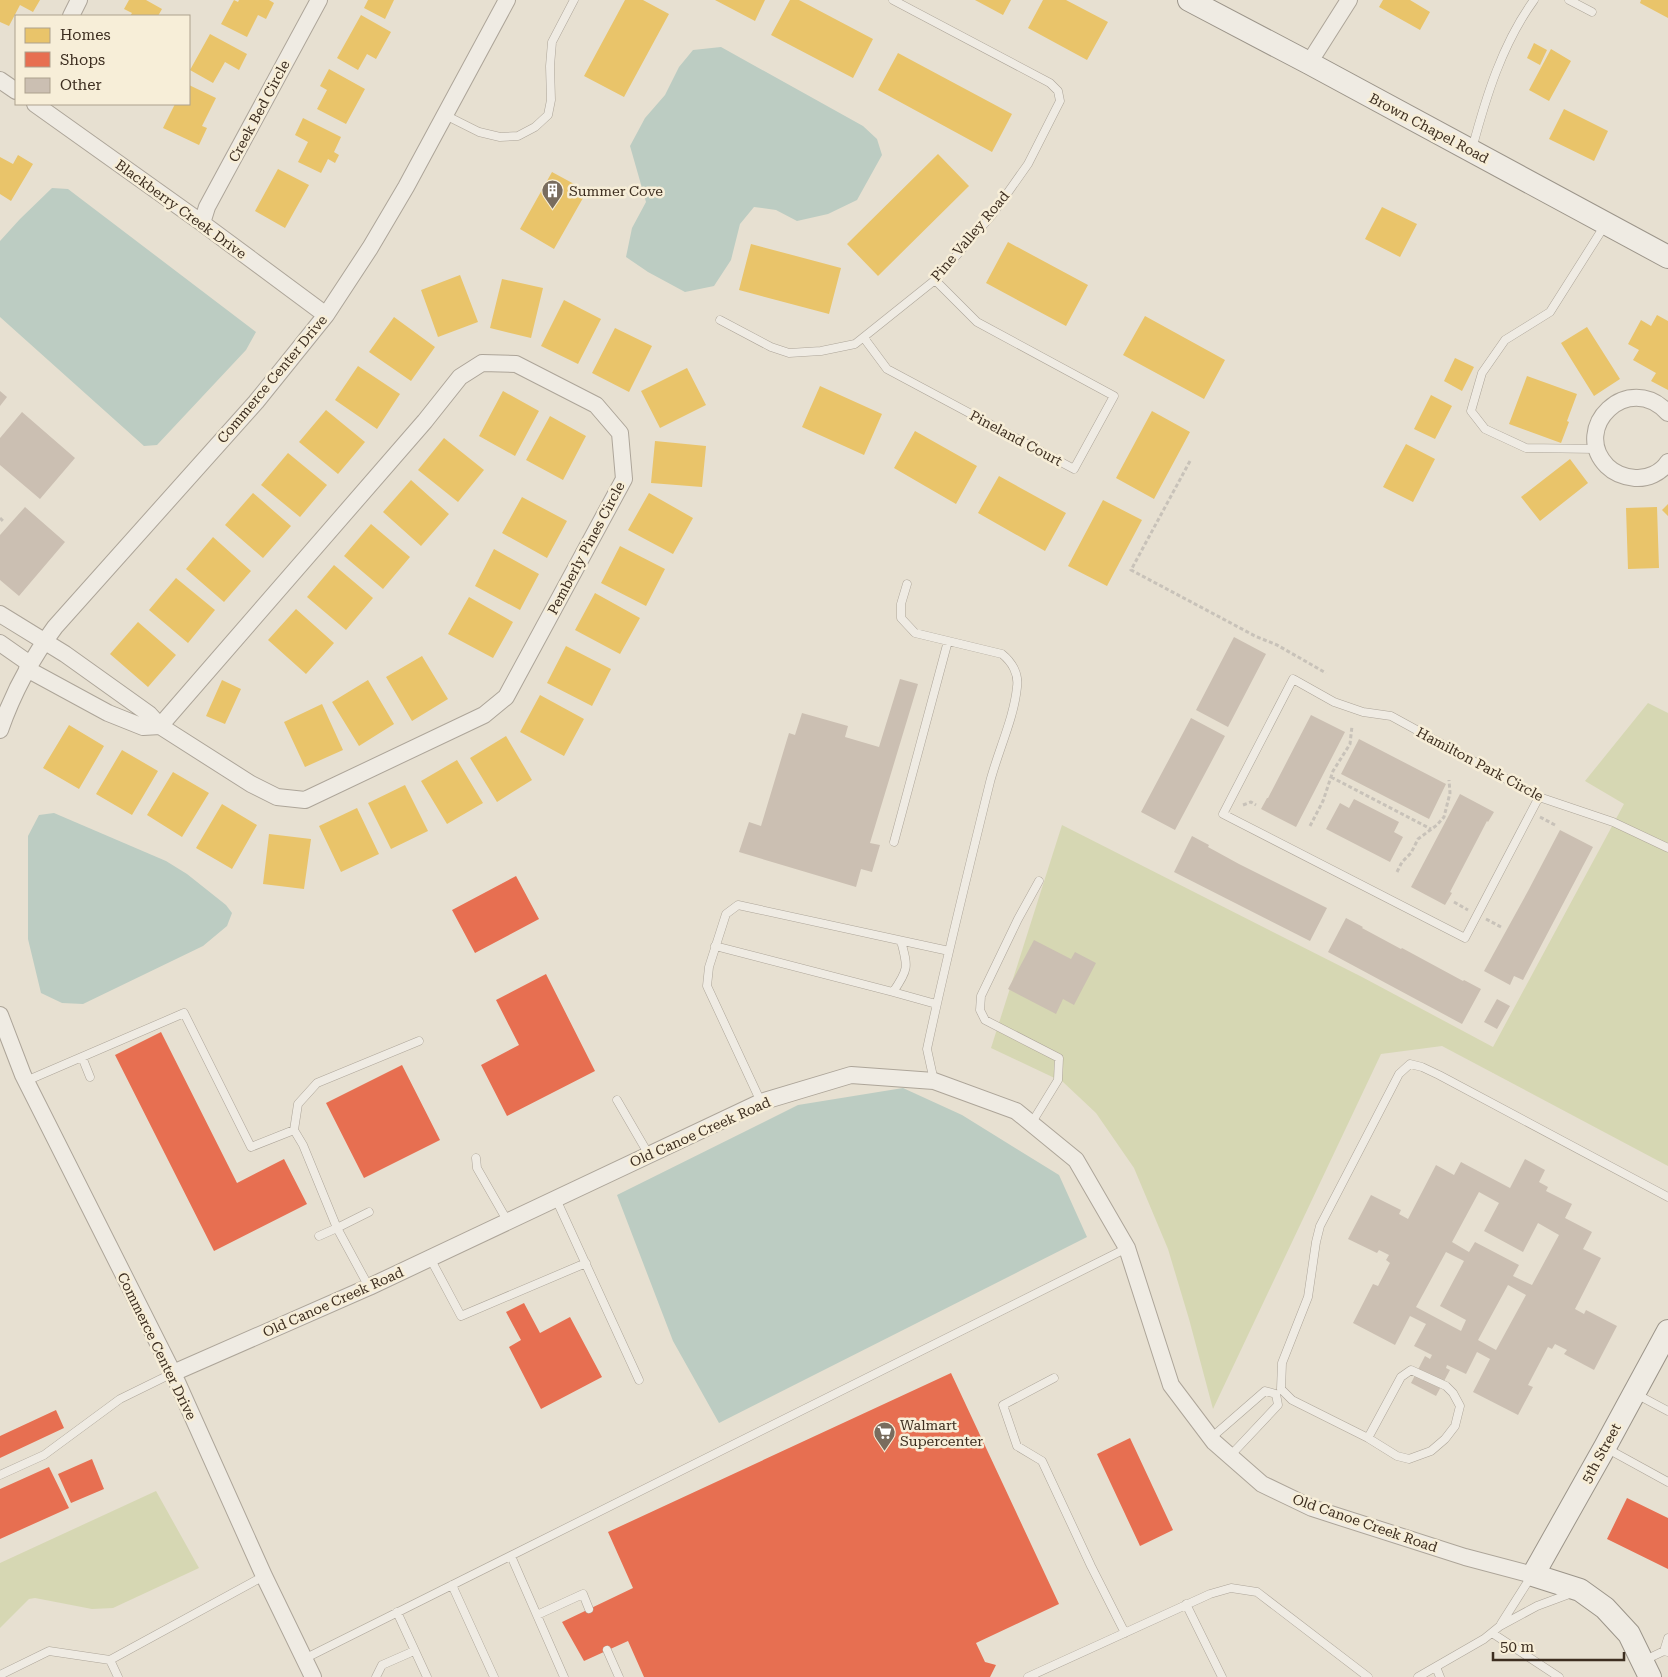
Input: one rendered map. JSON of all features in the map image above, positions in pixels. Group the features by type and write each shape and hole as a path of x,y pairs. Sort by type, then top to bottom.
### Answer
{"street":[{"path":"72,15 80,0"},
{"name":"Creek Bed Circle","path":"202,223 207,207 319,0"},
{"name":"Commerce Center Drive","path":"0,730 10,701 44,641 256,402 326,315 370,248 507,0"},
{"name":"Brown Chapel Road","path":"1189,0 1309,62 1668,257"},
{"path":"1309,62 1349,0"},
{"path":"0,80 15,90"},
{"name":"Blackberry Creek Drive","path":"36,105 202,223 326,315"},
{"name":"Pemberly Pines Circle","path":"0,614 44,641 149,714 160,726 251,784 277,797 305,800 484,715 506,697 624,480 620,433 596,405 516,364 482,363 460,377 425,421 160,726 143,727 108,713 29,666 0,643"},
{"path":"1668,413 1662,406 1650,399 1638,397 1625,399 1614,404 1604,413 1598,424 1596,436 1597,449 1603,462 1614,472 1626,477 1640,478 1654,474 1668,462"},
{"name":"Commerce Center Drive","path":"0,1015 26,1080 173,1373 264,1576 312,1677"},
{"name":"Old Canoe Creek Road","path":"173,1373 369,1287 761,1102 850,1076 934,1081 1016,1112 1076,1160 1127,1248 1171,1385 1211,1438 1262,1484 1312,1508 1465,1558 1532,1575 1580,1590 1605,1608 1629,1634 1646,1669"},
{"name":"5th Street","path":"1532,1575 1668,1331"}],"lane":[{"path":"445,115 479,132 500,138 518,136 535,127 548,115 551,100 550,66 552,42 574,0"},
{"name":"Pine Valley Road","path":"720,320 771,347 789,353 821,351 855,344 934,280 992,215 1028,164 1060,101 1058,91 1050,83 892,0"},
{"path":"1471,150 1490,88 1509,42 1534,0"},
{"path":"1569,0 1592,12"},
{"path":"1597,449 1526,448 1485,428 1471,411 1482,373 1504,340 1550,312 1606,224"},
{"name":"Pineland Court","path":"864,338 887,368 1074,469 1114,396 977,322 934,280"},
{"path":"907,584 901,604 901,618 915,633 1002,654 1009,660 1016,672 1018,685 990,779 936,1004 927,1050 934,1081"},
{"path":"894,842 948,641"},
{"name":"Hamilton Park Circle","path":"1539,797 1465,938 1223,814 1293,679 1334,702 1363,712 1391,716 1539,797 1612,822 1668,848"},
{"path":"1031,1124 1058,1080 1059,1058 985,1020 980,1010 980,996 1039,881"},
{"path":"761,1102 707,986 708,967 726,914 738,905 949,951"},
{"path":"893,992 903,977 907,964 901,941"},
{"path":"715,946 936,1004"},
{"path":"26,1080 184,1013 251,1147 294,1130"},
{"path":"369,1287 337,1228 303,1145 294,1130 298,1104 317,1083 419,1041"},
{"path":"82,1057 90,1077"},
{"path":"1230,1456 1278,1405 1282,1363 1308,1297 1320,1226 1399,1074 1410,1064 1439,1075 1668,1197"},
{"path":"617,1100 649,1155"},
{"path":"476,1158 477,1168 508,1222"},
{"path":"556,1199 639,1380"},
{"path":"319,1236 369,1212"},
{"path":"304,1659 1127,1248"},
{"path":"430,1258 461,1316 586,1263"},
{"path":"1211,1438 1265,1391 1278,1391 1368,1438 1397,1456 1409,1459 1431,1451 1445,1439 1455,1426 1460,1406 1453,1393 1446,1386 1412,1370 1401,1377 1368,1438"},
{"path":"0,1475 44,1455 120,1399 173,1373"},
{"path":"1054,1378 1003,1405 1017,1446 1042,1461 1091,1566 1125,1633"},
{"path":"1634,1393 1668,1411"},
{"path":"1605,1447 1668,1482"},
{"path":"511,1556 564,1677"},
{"path":"1500,1626 1532,1575"},
{"path":"0,1675 49,1651 110,1660 264,1576"},
{"path":"452,1585 494,1677"},
{"path":"1028,1677 1186,1604 1231,1588 1257,1592 1368,1677"},
{"path":"1418,1677 1492,1633 1500,1626 1537,1606 1580,1590"},
{"path":"537,1615 583,1594 589,1609"},
{"path":"1186,1604 1222,1677"},
{"path":"397,1612 427,1677"},
{"path":"1492,1633 1559,1677"},
{"path":"1646,1669 1666,1652 1668,1638"},
{"path":"376,1677 382,1665 414,1650"},
{"path":"607,1650 619,1677"},
{"path":"110,1660 118,1677"},
{"path":"1436,1667 1440,1677"}],"path":[{"path":"1190,461 1131,570 1248,632 1277,645 1326,673"},
{"path":"1310,826 1323,801 1331,777 1350,744 1352,726"},
{"path":"1331,777 1432,829"},
{"path":"1397,872 1402,862 1412,853 1418,839 1441,821 1450,793 1448,780"},
{"path":"1243,806 1252,802 1256,805"},
{"path":"1540,817 1555,825"},
{"path":"1454,902 1468,910"},
{"path":"1486,919 1501,927"}],"green space":[{"path":"1648,703 1668,713 1668,1166 1442,1046 1381,1054 1213,1409 1168,1249 1134,1168 1096,1113 1063,1082 991,1048 1062,825 1362,977 1493,1047 1624,804 1585,781"},
{"path":"156,1491 199,1568 113,1608 92,1609 35,1598 29,1599 0,1628 0,1563"}],"shaded area":[{"path":"721,47 863,126 877,139 882,155 857,200 828,214 797,221 776,210 754,207 740,224 731,260 714,286 685,292 648,272 626,257 632,228 646,202 630,146 645,118 665,95 679,67 693,50"},
{"path":"52,188 68,189 256,332 246,350 157,445 144,446 0,317 0,241"},
{"path":"54,813 166,861 187,874 226,905 232,913 227,926 203,946 83,1004 62,1003 41,993 28,939 28,836 39,815"},
{"path":"903,1088 962,1115 1059,1175 1087,1237 719,1423 673,1341 617,1195 798,1105"}],"building: Homes":[{"path":"0,0 40,0 33,12 20,5 9,26 0,22"},
{"path":"129,0 146,0 162,9 159,15 131,15 132,13 124,9"},
{"path":"234,0 238,2 239,0 269,0 274,3 266,19 258,15 247,37 221,24"},
{"path":"368,0 394,0 385,19 364,8"},
{"path":"625,0 643,0 669,14 624,97 584,76"},
{"path":"715,0 765,0 755,21"},
{"path":"790,0 799,0 873,39 853,78 771,35"},
{"path":"975,0 1011,0 1003,15"},
{"path":"1043,0 1066,0 1108,22 1087,60 1028,28"},
{"path":"1383,0 1410,0 1430,12 1420,30 1379,7"},
{"path":"1641,0 1668,0 1668,18 1640,3"},
{"path":"361,15 391,32 376,59 367,54 358,70 337,58"},
{"path":"210,34 247,54 239,70 225,62 213,83 190,70"},
{"path":"1534,43 1547,50 1540,65 1527,58"},
{"path":"1551,49 1571,61 1549,101 1529,90"},
{"path":"898,53 1012,114 992,152 878,90"},
{"path":"329,69 365,89 346,124 317,109 327,90 320,86"},
{"path":"190,85 216,98 202,126 207,128 199,145 163,128 174,105 190,105"},
{"path":"1564,109 1608,131 1594,161 1549,139"},
{"path":"303,118 341,137 334,152 339,155 335,163 328,159 321,173 298,162 308,142 295,135"},
{"path":"938,154 969,186 878,276 847,244"},
{"path":"18,155 33,164 11,201 0,194 0,157 13,164"},
{"path":"278,169 309,185 285,228 255,211"},
{"name":"Summer Cove","path":"552,172 587,191 554,249 520,229"},
{"path":"1382,207 1417,224 1400,257 1365,239"},
{"path":"1008,242 1088,285 1066,326 986,283"},
{"path":"751,244 841,268 829,314 739,290"},
{"path":"460,275 478,322 438,337 421,290"},
{"path":"502,279 543,288 531,338 490,328"},
{"path":"564,300 601,319 578,364 541,346"},
{"path":"1657,315 1668,321 1668,390 1651,381 1656,373 1633,360 1639,350 1628,344 1641,320 1651,326"},
{"path":"1145,316 1225,360 1204,399 1123,355"},
{"path":"394,317 435,347 411,381 369,352"},
{"path":"1587,327 1620,379 1594,396 1561,343"},
{"path":"615,328 652,346 629,392 592,373"},
{"path":"1455,358 1474,367 1462,391 1444,381"},
{"path":"358,366 400,394 377,429 335,400"},
{"path":"687,368 706,405 660,428 641,391"},
{"path":"1527,376 1577,394 1561,443 1509,424"},
{"path":"820,386 882,414 864,455 802,427"},
{"path":"503,391 539,411 515,456 479,436"},
{"path":"1431,395 1452,406 1435,439 1414,429"},
{"path":"326,410 365,442 338,474 299,442"},
{"path":"1152,411 1190,432 1154,499 1116,478"},
{"path":"550,416 586,436 563,480 526,460"},
{"path":"915,431 977,466 956,504 894,468"},
{"path":"444,438 484,470 458,502 418,470"},
{"path":"655,441 706,446 702,487 651,483"},
{"path":"1406,444 1435,459 1413,502 1383,487"},
{"path":"288,453 327,485 300,517 261,485"},
{"path":"1570,459 1588,483 1540,521 1521,497"},
{"path":"999,476 1066,513 1045,551 978,513"},
{"path":"411,480 449,514 421,546 383,512"},
{"path":"253,493 291,526 263,558 225,525"},
{"path":"649,493 693,518 673,554 628,530"},
{"path":"522,497 567,521 547,558 502,533"},
{"path":"1103,500 1142,520 1107,586 1068,566"},
{"path":"1668,504 1668,516 1662,510"},
{"path":"1657,507 1659,568 1628,569 1626,508"},
{"path":"371,524 410,557 383,589 344,556"},
{"path":"213,537 251,571 224,602 186,569"},
{"path":"620,546 665,569 646,606 601,583"},
{"path":"494,549 539,574 520,610 475,586"},
{"path":"334,565 373,598 346,630 307,597"},
{"path":"176,578 215,610 188,643 149,610"},
{"path":"595,593 640,618 620,654 575,630"},
{"path":"469,597 513,622 493,658 448,634"},
{"path":"296,609 334,643 306,674 268,640"},
{"path":"138,622 176,655 148,687 110,654"},
{"path":"566,646 611,669 592,706 547,683"},
{"path":"422,656 448,699 412,721 386,677"},
{"path":"222,680 241,689 225,724 206,716"},
{"path":"368,680 394,724 359,746 332,702"},
{"path":"540,695 584,719 564,756 520,732"},
{"path":"322,704 343,750 305,767 284,722"},
{"path":"69,725 104,746 79,789 43,768"},
{"path":"506,736 532,780 497,802 470,758"},
{"path":"122,750 158,771 132,815 96,794"},
{"path":"457,760 483,803 447,824 421,781"},
{"path":"173,772 209,793 182,837 147,815"},
{"path":"405,785 428,831 391,849 368,803"},
{"path":"222,804 257,825 232,869 196,848"},
{"path":"357,808 379,854 341,872 319,826"},
{"path":"269,834 311,839 304,889 263,884"}],"building: Shops":[{"path":"516,876 539,919 475,953 452,910"},
{"path":"546,974 595,1071 507,1116 481,1065 519,1045 496,1000"},
{"path":"161,1032 237,1183 284,1159 307,1204 214,1251 115,1055"},
{"path":"402,1065 440,1140 364,1178 326,1103"},
{"path":"524,1303 540,1333 570,1317 602,1377 541,1409 509,1347 521,1340 506,1312"},
{"name":"Walmart Supercenter","path":"951,1373 1059,1604 976,1643 985,1662 996,1665 990,1677 644,1677 628,1641 584,1661 562,1622 633,1588 608,1532"},
{"path":"56,1410 64,1428 0,1458 0,1436"},
{"path":"1130,1438 1173,1530 1140,1546 1097,1454"},
{"path":"92,1459 104,1489 71,1503 58,1474"},
{"path":"49,1467 69,1508 0,1539 0,1489"},
{"path":"1627,1498 1668,1518 1668,1569 1607,1539"}],"building: Other":[{"path":"0,391 7,397 0,406"},
{"path":"22,412 75,458 40,499 0,465 0,438"},
{"path":"25,507 65,542 19,596 0,580 0,535"},
{"path":"1234,637 1266,654 1228,727 1196,710"},
{"path":"900,679 918,684 870,843 880,845 872,872 861,869 856,887 739,852 749,822 761,826 789,733 795,735 802,713 848,726 845,737 879,747"},
{"path":"1311,715 1345,732 1296,827 1261,809"},
{"path":"1191,718 1225,736 1175,830 1141,812"},
{"path":"1359,739 1446,784 1429,819 1341,774"},
{"path":"1460,794 1494,812 1487,821 1445,905 1411,887"},
{"path":"1354,799 1399,822 1394,832 1403,837 1390,862 1326,829 1340,803 1349,808"},
{"path":"1560,830 1593,847 1523,980 1514,976 1510,985 1484,971"},
{"path":"1192,836 1239,864 1327,908 1310,941 1174,872"},
{"path":"1346,918 1401,949 1481,989 1462,1024 1328,952"},
{"path":"1034,940 1071,959 1075,952 1096,963 1074,1005 1063,999 1056,1014 1008,989"},
{"path":"1497,999 1510,1006 1497,1029 1484,1022"},
{"path":"1525,1159 1545,1170 1539,1182 1548,1187 1546,1191 1572,1204 1565,1218 1592,1232 1583,1249 1601,1258 1575,1309 1584,1314 1586,1310 1617,1326 1594,1370 1564,1354 1567,1350 1555,1344 1552,1349 1548,1347 1528,1385 1533,1387 1518,1415 1473,1392 1490,1359 1477,1352 1466,1374 1447,1365 1446,1368 1450,1370 1436,1396 1411,1383 1425,1356 1430,1359 1432,1355 1414,1346 1426,1324 1410,1316 1395,1345 1353,1323 1373,1284 1378,1286 1390,1263 1386,1260 1389,1255 1379,1250 1377,1253 1348,1239 1371,1195 1401,1210 1399,1214 1408,1219 1436,1165 1454,1175 1461,1162 1510,1188","holes":["1479,1192 1499,1203 1484,1231 1523,1252 1538,1223 1559,1235 1532,1285 1513,1276 1519,1265 1475,1242 1469,1252 1452,1242","1446,1252 1464,1261 1440,1306 1466,1320 1461,1331 1416,1307","1508,1285 1526,1295 1496,1350 1478,1340"]}],"place":[{"name":"Summer Cove","path":"553,210"},
{"name":"Walmart Supercenter","path":"884,1452"}]}
